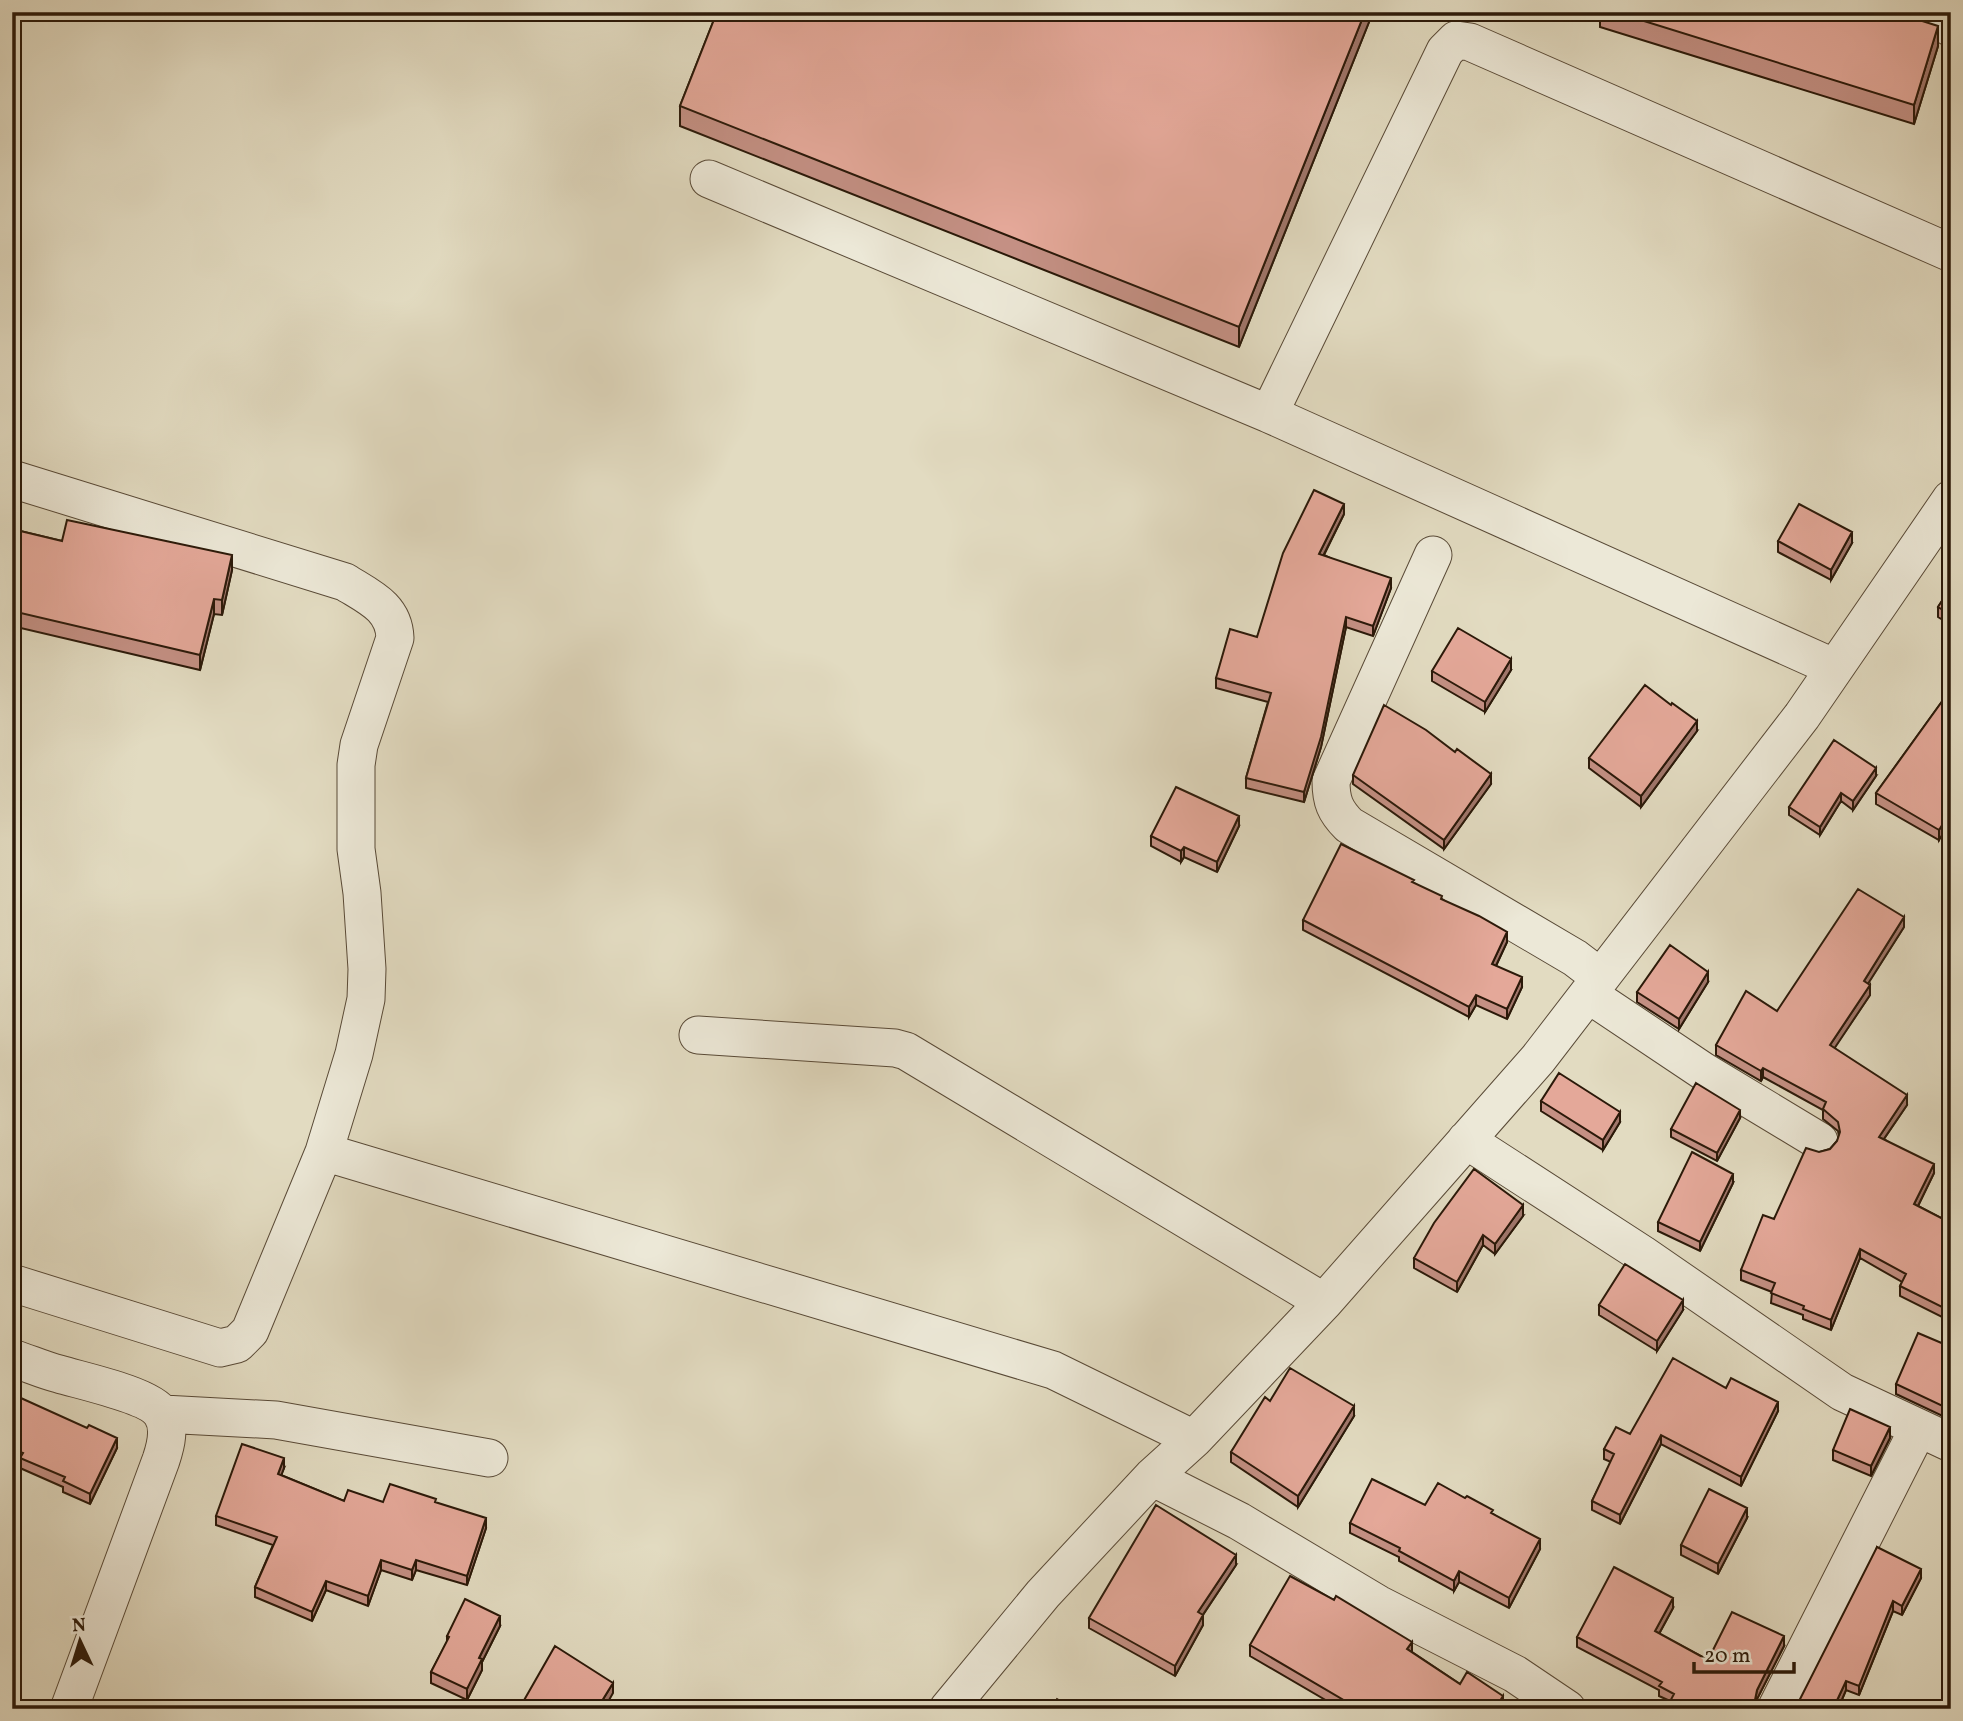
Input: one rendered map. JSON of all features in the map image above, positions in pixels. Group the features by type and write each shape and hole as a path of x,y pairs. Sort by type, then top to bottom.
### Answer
{"street":[{"path":"1928,12 1951,28"},
{"path":"1269,414 1445,51 1456,40 1470,42 1951,253"},
{"path":"709,179 1269,414 1835,668"},
{"path":"12,479 345,582 367,595 391,616 395,625 395,638 359,745 356,765 356,849 362,893 367,969 366,999 354,1054 324,1152 250,1331 237,1344 220,1348 12,1283"},
{"path":"948,1709 1044,1594 1152,1477 1194,1439 1324,1302 1538,1059 1745,792 1835,668 1951,499"},
{"path":"1433,555 1331,781 1331,798 1337,813 1349,825 1575,958 1594,986 1703,1071 1819,1141"},
{"path":"698,1035 895,1048 906,1051 1324,1302"},
{"path":"1466,1140 1642,1254 1842,1392 1935,1436 1776,1709"},
{"path":"324,1152 1054,1370 1194,1439"},
{"path":"12,1358 155,1405 163,1414 167,1425 166,1444 69,1709"},
{"path":"163,1414 276,1420 489,1458"},
{"path":"1152,1477 1239,1521 1378,1604 1515,1674 1567,1709"}],"building":[{"path":"717,12 1365,12 1239,327 680,106"},
{"path":"1615,12 1894,12 1938,26 1914,105"},
{"path":"1314,490 1344,504 1319,554 1391,578 1373,626 1346,617 1321,737 1304,792 1246,778 1271,693 1216,678 1230,629 1257,637 1283,553"},
{"path":"1799,504 1852,532 1831,570 1778,541"},
{"path":"67,520 232,555 222,600 214,599 200,655 12,611 12,529 62,541"},
{"path":"1951,587 1951,615 1938,607"},
{"path":"1458,628 1511,659 1485,702 1432,671"},
{"path":"1645,685 1697,721 1641,796 1589,758"},
{"path":"1951,689 1951,811 1939,830 1876,793"},
{"path":"1384,705 1426,730 1455,752 1457,749 1491,774 1444,840 1353,775"},
{"path":"1834,740 1876,768 1853,801 1841,793 1820,827 1789,807"},
{"path":"1176,787 1239,816 1217,862 1184,847 1181,851 1151,836"},
{"path":"1341,844 1414,880 1412,882 1442,896 1441,899 1507,932 1492,964 1522,977 1507,1009 1476,995 1469,1007 1303,920"},
{"path":"1858,889 1904,917 1864,981 1870,985 1830,1045 1907,1095 1879,1137 1934,1164 1914,1204 1951,1223 1951,1295 1944,1308 1900,1286 1906,1274 1860,1249 1831,1320 1771,1293 1775,1283 1741,1270 1763,1215 1774,1219 1806,1148 1819,1152 1830,1149 1840,1132 1838,1122 1823,1109 1826,1102 1763,1068 1761,1071 1716,1045 1746,991 1777,1011"},
{"path":"1670,945 1708,972 1679,1019 1637,992"},
{"path":"1559,1073 1620,1112 1603,1140 1541,1101"},
{"path":"1696,1083 1740,1110 1717,1153 1671,1129"},
{"path":"1692,1152 1733,1174 1700,1242 1658,1222"},
{"path":"1474,1169 1523,1205 1495,1244 1483,1235 1457,1282 1414,1258 1434,1223"},
{"path":"1625,1264 1683,1300 1657,1341 1599,1305"},
{"path":"1918,1333 1951,1347 1951,1410 1896,1384"},
{"path":"1673,1358 1726,1388 1731,1378 1778,1402 1741,1477 1661,1435 1620,1515 1592,1501 1614,1454 1604,1449 1616,1427 1630,1434"},
{"path":"1290,1368 1354,1406 1298,1496 1231,1452 1265,1397 1270,1401"},
{"path":"12,1394 87,1428 89,1425 117,1438 90,1494 63,1481 65,1477 20,1458 23,1453 12,1449"},
{"path":"1850,1409 1890,1427 1871,1466 1833,1450"},
{"path":"242,1444 284,1458 278,1474 344,1501 348,1490 383,1502 390,1484 486,1518 467,1576 416,1560 412,1570 381,1560 368,1596 326,1581 312,1612 255,1587 277,1537 216,1516"},
{"path":"1372,1479 1425,1505 1438,1483 1493,1510 1491,1513 1540,1539 1509,1598 1459,1571 1454,1581 1399,1551 1400,1548 1350,1523"},
{"path":"1709,1489 1747,1508 1718,1564 1681,1545"},
{"path":"1156,1505 1236,1555 1198,1612 1203,1615 1175,1666 1089,1618"},
{"path":"1877,1547 1921,1569 1902,1606 1893,1601 1859,1686 1846,1681 1833,1709 1795,1709"},
{"path":"1614,1567 1673,1598 1655,1631 1708,1660 1732,1612 1784,1636 1757,1690 1755,1700 1758,1709 1666,1709 1674,1694 1659,1686 1662,1682 1577,1637"},
{"path":"1290,1576 1334,1600 1336,1596 1412,1642 1407,1649 1460,1684 1467,1672 1503,1696 1495,1709 1359,1709 1250,1645"},
{"path":"465,1599 500,1616 467,1689 431,1672"},
{"path":"555,1646 613,1683 597,1709 519,1709"},
{"path":"1057,1699 1074,1709 1051,1709"}]}
